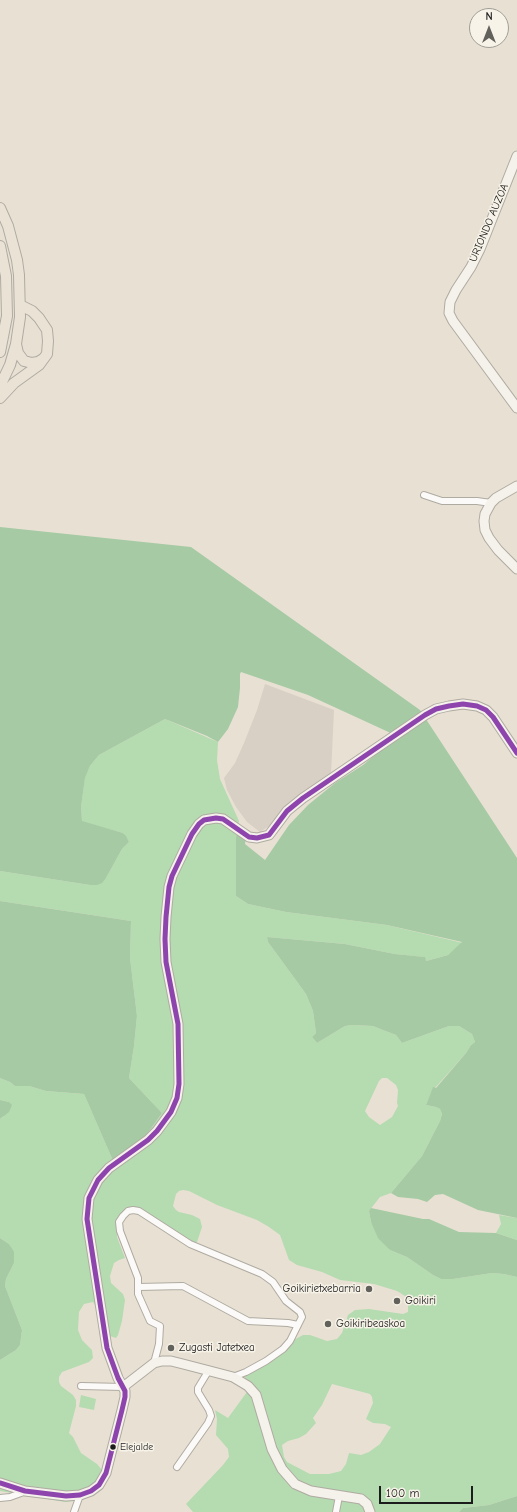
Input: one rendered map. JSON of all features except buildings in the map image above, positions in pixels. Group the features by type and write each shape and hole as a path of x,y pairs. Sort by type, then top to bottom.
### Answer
{"main road":[{"path":"0,208 8,226 13,243 19,275 20,316 16,344 10,365 0,386"},
{"path":"0,246 6,276 7,316 0,352"},
{"path":"0,398 14,383 39,365 46,357 48,349 47,330 32,311 22,306"},
{"path":"16,344 18,352 24,361 32,363 38,362 46,357"}],"street":[{"name":"URIONDO AUZOA","path":"517,156 480,249 450,302 449,313 453,321 517,408"},
{"path":"517,486 496,498 491,503 485,514 485,530 498,550 517,570"},
{"path":"424,495 442,502 477,501 491,503"},
{"path":"0,1483 25,1491 66,1496 80,1495 91,1491 98,1485 106,1473 125,1397 123,1386 118,1378 107,1348 106,1331 87,1219 89,1198 98,1180 109,1168 148,1140 157,1131 171,1112 177,1098 178,1024 166,962 165,939 169,888 172,876 192,834 199,824 204,820 216,818 223,819 249,837 256,838 269,834 287,811 303,798 436,709 463,704 477,706 486,710 493,717 517,753"},
{"path":"154,1363 159,1344 160,1326 150,1321 138,1294 138,1278 120,1231 120,1222 123,1216 128,1211 134,1210 139,1211 190,1244 262,1274 273,1282 286,1301 300,1312 302,1317 290,1341 282,1349 266,1361 233,1377"},
{"path":"138,1287 183,1286 248,1321 298,1325"},
{"path":"82,1386 123,1386 154,1363 171,1361 233,1377 248,1386 256,1395 272,1449 282,1469 295,1484 311,1491 361,1499 367,1504 370,1512"},
{"path":"177,1467 208,1423 211,1416 198,1392 198,1388 209,1370"},
{"path":"0,1498 16,1495 25,1491"},
{"path":"74,1512 80,1495"},
{"path":"336,1512 339,1496"}],"shaded area":[{"path":"265,684 334,710 331,774 301,793 271,825 260,832 247,822 236,807 227,790 224,778 235,763 244,743"}],"green space":[{"path":"0,527 191,547 420,710 517,858 517,1218 478,1210 443,1194 435,1195 427,1202 418,1199 398,1197 391,1193 422,1156 440,1121 442,1114 440,1109 426,1105 433,1087 436,1088 475,1042 472,1034 459,1026 449,1026 402,1043 396,1035 373,1026 352,1025 345,1026 317,1043 312,1037 316,1033 313,1011 306,994 268,942 267,937 345,944 395,954 425,957 426,961 448,955 462,942 387,925 286,912 248,904 236,896 236,837 239,824 247,832 245,844 265,860 289,825 308,805 335,783 363,765 382,749 395,735 308,695 241,672 238,707 228,729 218,742 165,719 99,755 90,766 85,778 81,807 82,821 123,833 129,842 122,849 102,883 90,885 0,871"},
{"path":"165,719 218,742 217,760 220,779 239,821 236,837 236,896 248,904 286,912 387,925 463,943 448,955 426,961 424,957 395,954 345,944 267,937 268,942 306,994 313,1011 316,1033 312,1037 317,1043 345,1026 352,1025 373,1026 396,1035 402,1043 449,1026 459,1026 472,1034 475,1042 435,1088 433,1088 426,1105 440,1109 442,1114 440,1121 422,1156 391,1193 380,1197 369,1211 371,1222 390,1250 407,1257 441,1279 453,1279 492,1273 517,1277 517,1496 489,1505 463,1508 459,1512 193,1512 186,1504 229,1457 228,1449 216,1435 217,1419 215,1410 228,1418 252,1385 241,1373 247,1371 288,1343 303,1335 310,1335 327,1341 337,1339 342,1333 348,1315 355,1310 369,1309 403,1314 408,1312 408,1304 405,1296 397,1291 374,1284 340,1280 322,1272 297,1265 289,1260 280,1235 269,1227 257,1220 217,1205 189,1191 183,1190 176,1194 173,1206 179,1212 192,1215 200,1219 202,1227 197,1242 194,1245 133,1207 118,1222 117,1237 125,1258 114,1263 110,1276 111,1283 123,1294 125,1300 118,1335 116,1338 110,1336 93,1302 84,1304 79,1312 78,1330 82,1340 92,1350 93,1358 89,1362 62,1372 59,1377 61,1386 73,1395 76,1400 76,1406 69,1433 73,1437 81,1453 97,1464 103,1473 92,1495 82,1500 65,1502 0,1491 0,1360 16,1350 20,1345 22,1330 5,1286 6,1279 14,1263 9,1244 0,1238 0,1119 3,1117 9,1102 0,1100 0,1078 15,1086 29,1086 46,1091 84,1094 114,1163 134,1149 162,1113 129,1078 137,1016 130,958 131,921 0,901 0,871 90,885 106,878 122,849 129,842 123,833 82,822 81,807 85,777 90,766 99,755","holes":["382,1078 387,1078 396,1085 398,1090 398,1106 392,1117 380,1125 369,1117 365,1111 379,1081","332,1384 370,1394 373,1403 366,1419 373,1423 385,1424 391,1427 380,1444 369,1452 361,1455 349,1453 346,1464 341,1471 329,1474 310,1474 287,1462 284,1457 282,1445 306,1434 316,1423 313,1418 322,1405"]},
{"path":"0,901 131,921 130,958 137,1016 129,1078 162,1113 134,1149 114,1163 84,1094 46,1091 29,1086 15,1086 0,1078"},
{"path":"0,1100 9,1102 12,1105 9,1112 0,1119"},
{"path":"371,1208 429,1219 459,1232 496,1233 517,1240 517,1277 492,1273 453,1279 441,1279 407,1257 390,1250 378,1238 371,1222 369,1211"},
{"path":"499,1215 517,1218 517,1240 496,1233 501,1224"},
{"path":"0,1238 9,1244 14,1252 14,1263 6,1279 5,1286 22,1330 20,1345 16,1350 0,1360"},
{"path":"81,1395 96,1399 94,1410 79,1407"},
{"path":"517,1496 517,1512 459,1512 463,1508 489,1505"}],"transit line":[{"path":"0,1483 25,1491 66,1496 80,1495 91,1491 99,1485 106,1473 122,1410 125,1391 118,1378 107,1348 87,1219 89,1198 98,1180 109,1168 148,1140 157,1131 171,1112 177,1098 179,1084 178,1024 166,962 166,917 169,887 172,876 192,834 199,824 204,820 216,818 223,819 249,837 257,838 269,835 287,811 303,798 425,715 436,709 449,706 463,704 477,706 486,710 493,717 517,753"}],"place":[{"name":"Goikirietxebarria","path":"369,1289"},
{"name":"Goikiri","path":"397,1301"},
{"name":"Goikiribeaskoa","path":"328,1324"},
{"name":"Zugasti Jatetxea","path":"171,1348"},
{"name":"Elejalde","path":"113,1447"}]}
